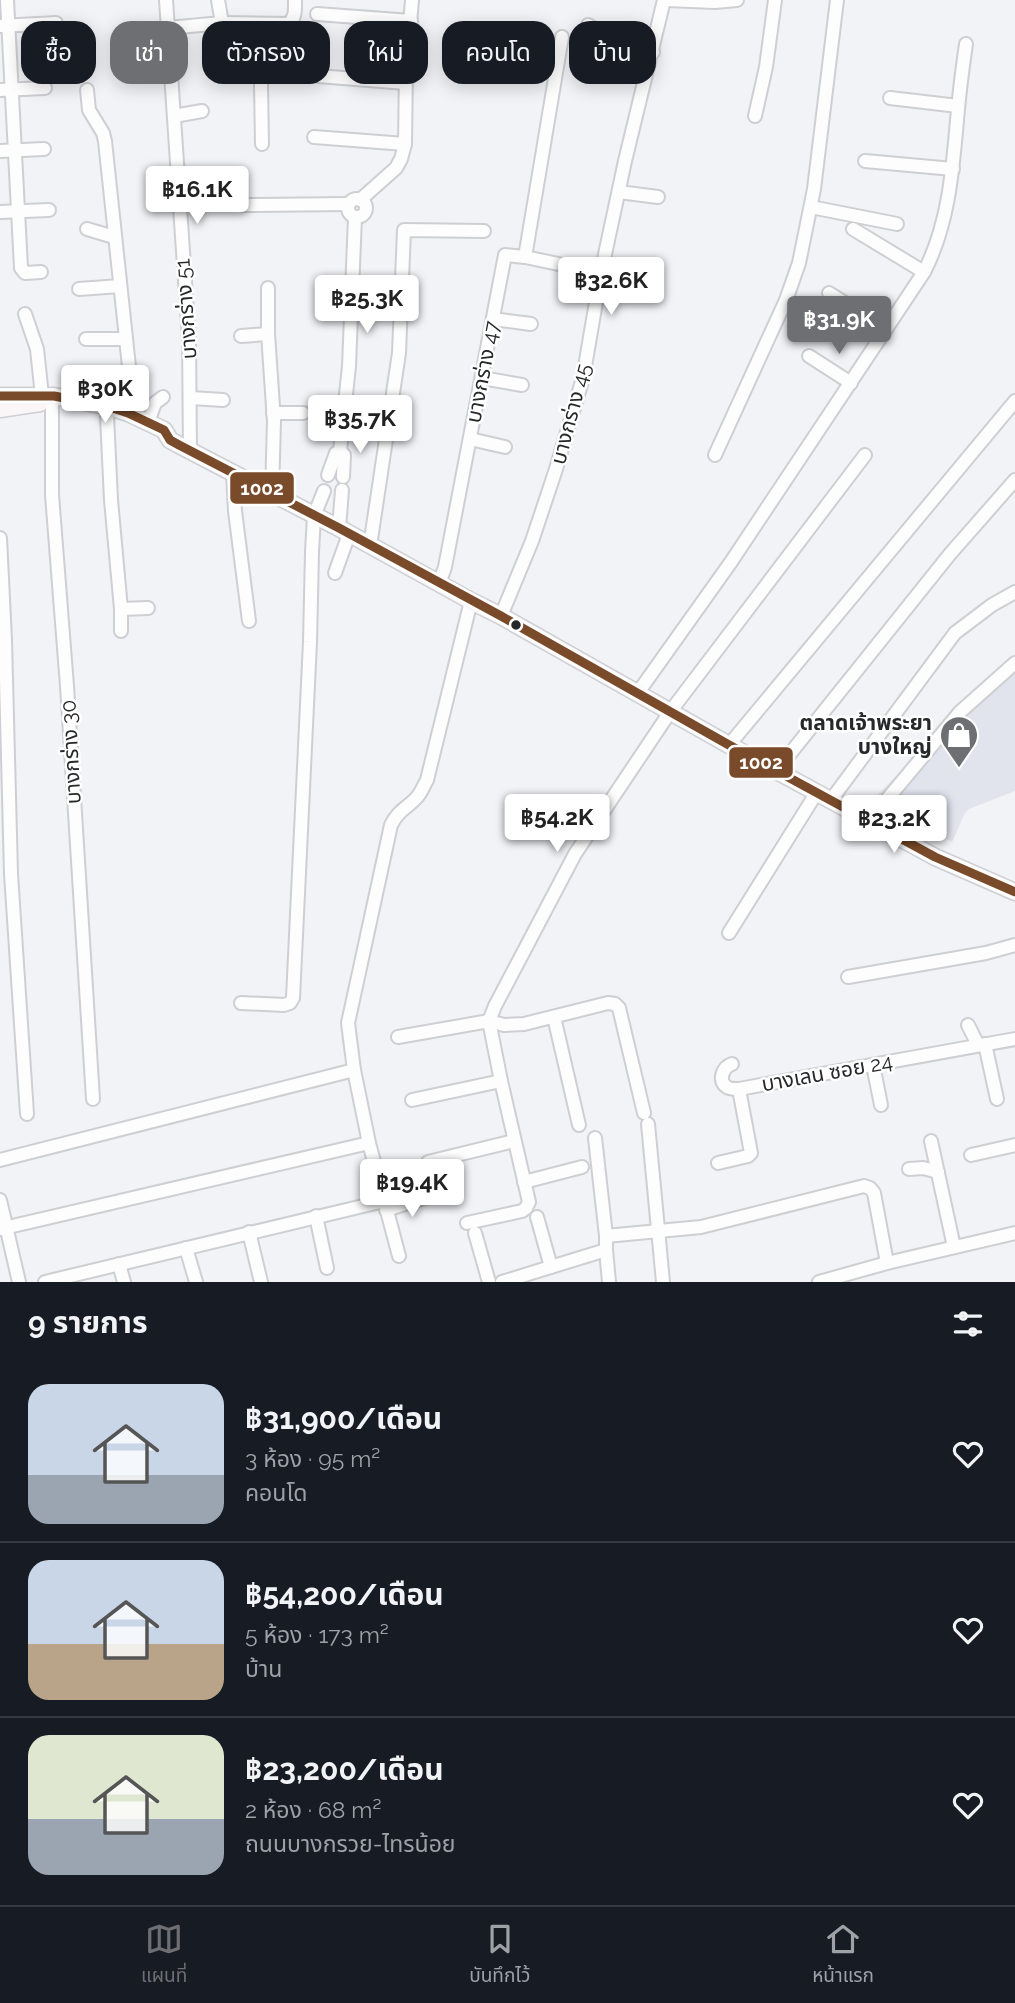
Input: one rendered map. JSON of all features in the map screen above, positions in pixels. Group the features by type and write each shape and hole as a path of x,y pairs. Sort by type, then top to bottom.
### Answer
{"main road":[{"path":"0,388 107,416 159,440 170,440 501,616 869,821 935,856 1015,892"},
{"path":"0,396 41,400"},
{"path":"0,401 65,398 128,413 164,430 170,440"},
{"path":"0,409 41,400"}],"street":[{"path":"7,0 4,26 6,90 14,150 22,271 41,272"},
{"name":"บางกร่าง 51","path":"166,0 168,21"},
{"path":"218,0 222,21"},
{"path":"292,21 295,0"},
{"path":"317,15 411,21 412,0"},
{"path":"665,0 737,0"},
{"name":"บางกร่าง 45","path":"656,39 665,0"},
{"path":"755,116 766,67 775,0"},
{"path":"715,455 786,300 799,263 811,207 836,0"},
{"path":"562,37 525,257 601,273"},
{"path":"637,694 731,562 924,272 937,242 946,210 966,44"},
{"name":"บางกร่าง 51","path":"172,84 189,340 190,451"},
{"path":"261,84 262,144"},
{"path":"354,202 396,168 405,144 406,84"},
{"name":"บางกร่าง 45","path":"501,616 532,541 571,423 583,378 601,273 645,84"},
{"path":"6,90 45,88"},
{"path":"87,90 89,110 103,132 105,141 131,387 128,413"},
{"path":"890,98 958,106"},
{"path":"174,116 202,111"},
{"path":"314,137 405,144"},
{"path":"0,151 44,149"},
{"path":"865,161 953,169"},
{"path":"619,192 657,197"},
{"path":"243,205 364,202 366,211 360,217 355,217 349,366 340,451 336,453 328,475"},
{"path":"811,207 897,224"},
{"path":"0,212 49,210"},
{"path":"87,229 114,237"},
{"path":"853,229 924,272"},
{"path":"370,546 399,353 404,230 484,231"},
{"name":"บางกร่าง 47","path":"439,584 445,567 504,258 508,254 525,257"},
{"path":"79,289 120,286"},
{"path":"268,288 273,413 272,494"},
{"path":"830,293 886,329"},
{"name":"บางกร่าง 30","path":"25,314 37,349 52,495 93,1099"},
{"path":"493,318 531,324"},
{"path":"241,336 268,334"},
{"path":"86,339 126,339"},
{"path":"809,356 851,383"},
{"path":"482,378 522,386"},
{"path":"148,422 155,403 163,397"},
{"path":"191,398 223,400"},
{"path":"729,745 1015,401"},
{"path":"273,413 303,412"},
{"path":"107,416 121,631"},
{"path":"470,439 505,447"},
{"path":"335,573 344,531 344,455 340,451"},
{"path":"489,1282 471,1228 526,1208 529,1202 489,1021 495,1006 575,854 670,712 865,455"},
{"path":"233,473 249,621"},
{"path":"777,770 950,554 1015,480"},
{"path":"242,1003 284,1005 290,1003 293,998 314,516 324,491"},
{"path":"0,538 11,874 27,1114"},
{"path":"729,933 824,796 956,633 992,605 1015,592"},
{"path":"400,1256 369,1143 354,1070 348,1023 391,825 402,808 418,796 427,780 471,601"},
{"path":"121,609 148,608"},
{"path":"869,821 960,712 1015,663"},
{"path":"848,977 986,953 1015,945"},
{"path":"398,1037 489,1021 514,1025 608,1003 615,1004 619,1008 646,1118 663,1282"},
{"path":"554,1017 579,1125"},
{"path":"968,1025 982,1045 997,1099"},
{"name":"บางเลน ซอย 24","path":"718,1163 751,1153 739,1089 1015,1039"},
{"path":"732,1064 725,1067 723,1079 725,1086 739,1089"},
{"path":"873,1065 881,1105"},
{"path":"0,1160 354,1070"},
{"path":"412,1100 501,1081"},
{"path":"595,1138 609,1282"},
{"path":"428,1162 514,1141"},
{"path":"931,1141 954,1247"},
{"path":"3,1228 369,1143"},
{"path":"971,1155 1015,1145"},
{"path":"524,1182 582,1167"},
{"path":"909,1169 923,1168 937,1172"},
{"path":"606,1236 701,1227 864,1186 874,1193 887,1263"},
{"path":"45,1282 316,1216 427,1197"},
{"path":"0,1200 3,1228 19,1282"},
{"path":"316,1216 327,1268"},
{"path":"537,1217 551,1267"},
{"path":"249,1232 261,1282"},
{"path":"819,1282 1015,1233"},
{"path":"186,1248 196,1282"},
{"path":"502,1282 606,1250"},
{"path":"119,1264 124,1282"}],"shaded area":[{"name":"ตลาดเจ้าพระยา บางใหญ่","path":"1015,654 1015,791 969,809 952,842 873,799 926,747 985,679"}],"transit line":[{"name":"1002","path":"0,396 54,396 110,407 164,430 170,440 179,445 501,616 935,857 1015,892"}],"place":[{"name":"ตลาดเจ้าพระยา บางใหญ่","path":"959,769"}]}
